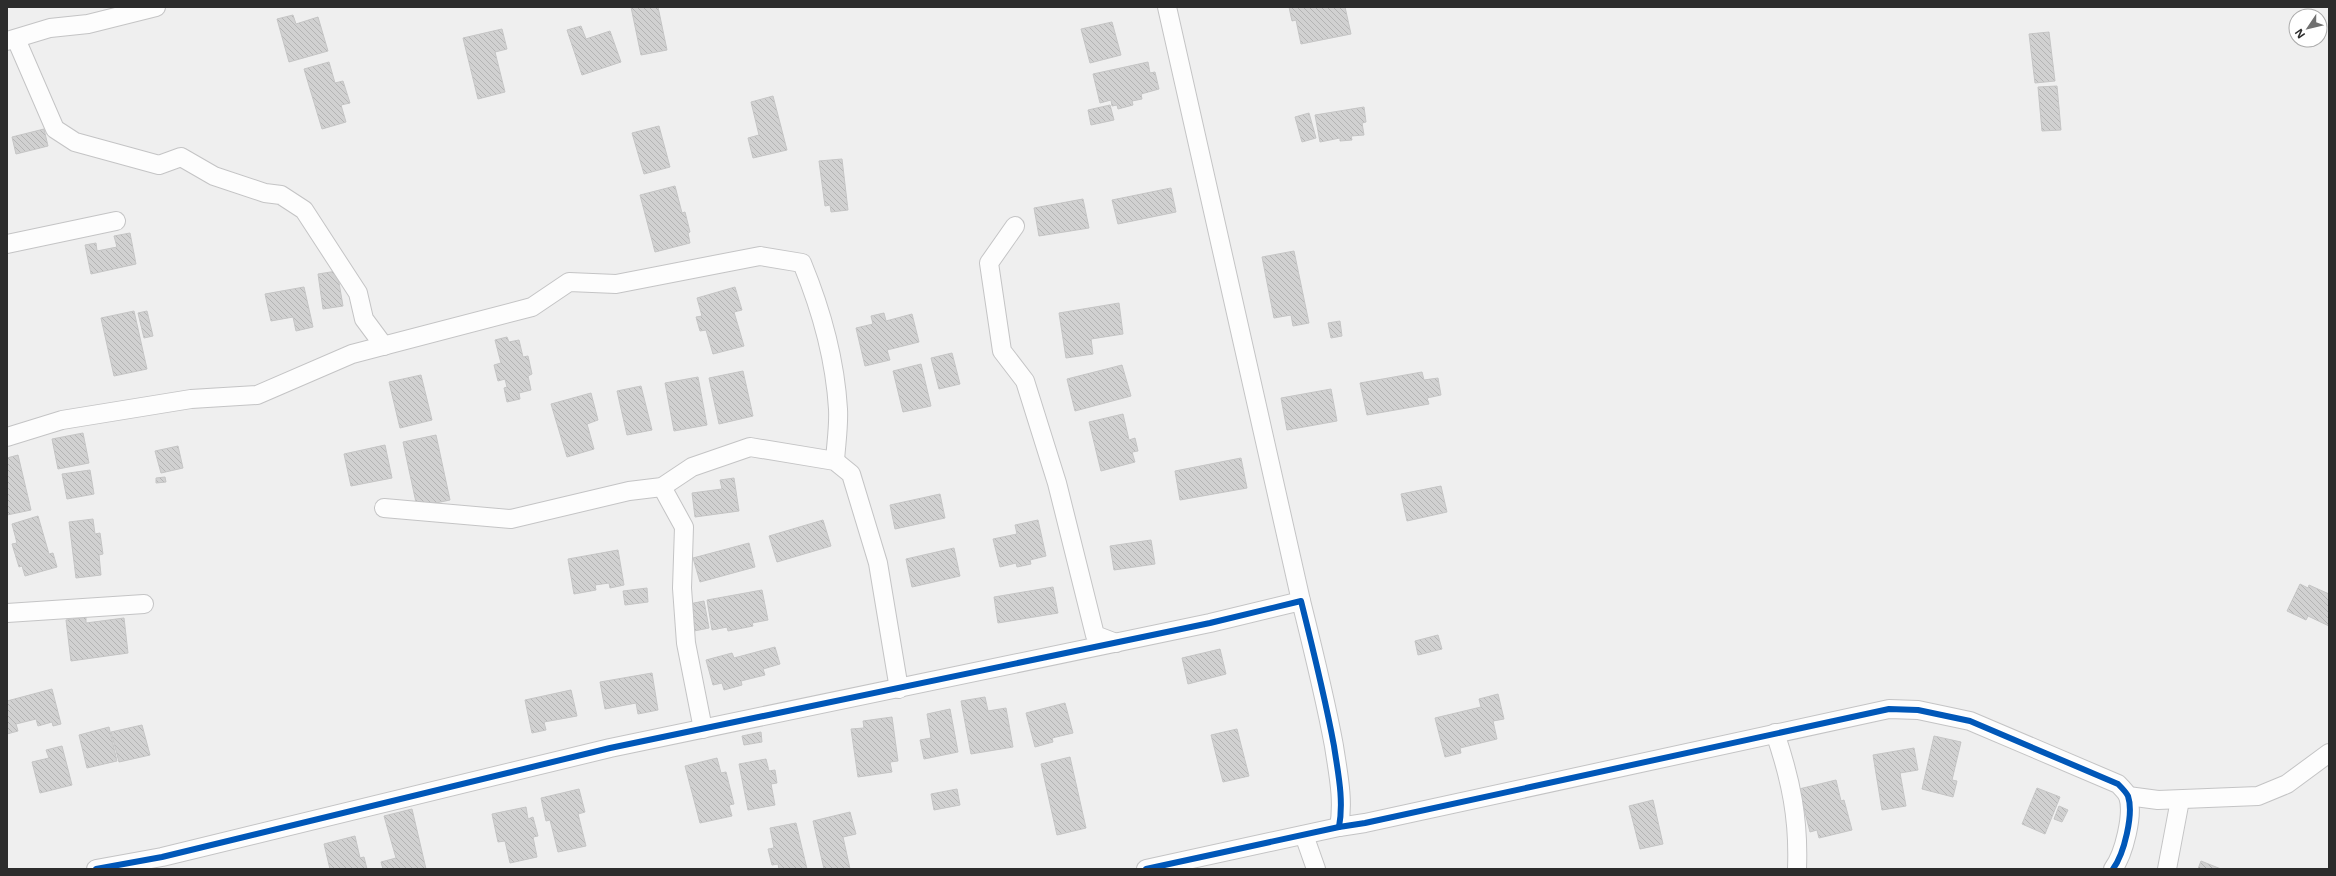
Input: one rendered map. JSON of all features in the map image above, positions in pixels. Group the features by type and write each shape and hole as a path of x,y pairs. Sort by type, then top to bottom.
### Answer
{"street":[{"path":"156,7 88,24 50,28 12,40 55,129 75,142 159,165 181,157 214,176 265,193 281,195 304,210 358,293 364,318 384,346"},
{"path":"1167,7 1301,601 1327,707 1340,783 1342,813 1339,827"},
{"path":"7,244 116,221"},
{"path":"1015,226 989,263 1002,351 1025,381 1057,483 1095,635 1116,643"},
{"path":"7,437 62,420 191,399 257,395 352,354 532,307 569,282 616,284 760,256 802,263 816,298 830,357 838,409 835,461"},
{"path":"384,508 511,519 629,491 662,487 692,467 750,446 835,461 851,474 878,563 899,689"},
{"path":"662,487 684,527 682,588 686,643 703,729"},
{"path":"96,869 162,857 610,748 1116,643 1210,623 1301,601"},
{"path":"7,613 144,604"},
{"path":"1146,869 1339,827 1365,824 1889,709 1918,710 1970,721 2118,784 2128,796 2130,811 2125,842 2114,869"},
{"path":"1775,733 1789,774 1798,842 1797,869"},
{"path":"2128,796 2158,800 2258,796 2287,784 2329,753"},
{"path":"2167,869 2180,800"},
{"path":"1304,835 1316,869"}],"building":[{"path":"631,7 658,7 667,50 641,55"},
{"path":"1289,7 1345,7 1351,34 1301,44 1296,20 1292,21"},
{"path":"293,15 296,24 318,17 328,51 289,62 277,19"},
{"path":"1112,22 1121,55 1090,63 1081,29"},
{"path":"581,26 586,39 610,31 621,62 582,75 567,30"},
{"path":"502,29 507,49 495,52 505,92 478,99 463,38"},
{"path":"2049,32 2055,81 2035,83 2029,34"},
{"path":"329,62 335,83 343,81 350,103 341,105 346,122 322,129 304,69"},
{"path":"1148,62 1150,73 1155,72 1159,89 1141,94 1142,99 1132,101 1133,105 1118,109 1117,105 1112,106 1111,100 1100,103 1093,74"},
{"path":"2057,86 2061,130 2042,131 2038,87"},
{"path":"773,96 787,150 753,158 748,138 759,135 751,102"},
{"path":"1110,105 1114,120 1091,125 1088,110"},
{"path":"1364,107 1366,122 1362,123 1364,135 1351,136 1352,140 1340,141 1340,138 1320,142 1315,115"},
{"path":"1309,113 1316,138 1302,142 1295,117"},
{"path":"659,126 670,167 644,174 632,133"},
{"path":"44,129 48,146 16,154 12,137"},
{"path":"842,159 848,210 831,212 830,205 825,206 819,161"},
{"path":"675,186 682,213 685,212 690,232 688,233 690,243 655,252 640,195"},
{"path":"1171,188 1176,212 1118,224 1112,200"},
{"path":"1083,199 1089,228 1039,236 1034,208"},
{"path":"130,233 136,264 91,274 85,245 96,243 97,251 117,247 114,236"},
{"path":"1294,251 1309,323 1293,326 1291,315 1274,318 1262,257"},
{"path":"337,271 343,306 323,309 318,274"},
{"path":"304,287 313,327 296,331 293,317 271,321 265,294"},
{"path":"735,287 742,310 734,312 744,346 713,354 706,330 700,331 696,317 702,316 697,298"},
{"path":"1119,303 1123,334 1091,339 1093,354 1066,358 1059,313"},
{"path":"134,311 147,369 114,376 101,318"},
{"path":"147,311 153,336 144,338 138,313"},
{"path":"884,313 886,321 912,314 919,342 887,350 890,360 865,366 856,328 873,324 871,316"},
{"path":"1340,321 1342,336 1331,338 1328,323"},
{"path":"507,337 509,342 519,340 523,357 528,356 532,374 528,376 531,390 519,393 520,399 507,402 504,388 507,387 505,379 498,381 494,365 501,363 495,340"},
{"path":"952,353 960,384 939,389 931,358"},
{"path":"921,364 931,406 903,412 893,371"},
{"path":"1122,365 1131,396 1075,411 1067,379"},
{"path":"743,371 753,416 719,424 709,378"},
{"path":"1422,372 1424,380 1438,378 1441,395 1427,398 1429,404 1367,415 1360,383"},
{"path":"421,375 432,420 400,428 389,382"},
{"path":"698,377 707,425 674,431 665,383"},
{"path":"641,386 652,430 627,435 617,391"},
{"path":"1331,389 1337,421 1287,430 1281,398"},
{"path":"591,393 598,420 587,424 594,449 567,457 551,404"},
{"path":"1123,414 1129,440 1135,438 1138,451 1132,452 1135,462 1101,471 1089,422"},
{"path":"83,433 89,463 58,469 52,439"},
{"path":"436,435 450,500 417,507 403,442"},
{"path":"385,445 392,478 351,486 344,454"},
{"path":"178,446 183,468 161,473 155,451"},
{"path":"18,455 31,510 7,515 7,458"},
{"path":"1241,458 1247,488 1180,500 1175,471"},
{"path":"90,470 94,494 67,499 62,474"},
{"path":"165,477 166,482 156,483 156,478"},
{"path":"734,478 739,511 695,517 692,493 722,489 720,480"},
{"path":"1441,486 1447,512 1407,521 1401,494"},
{"path":"940,494 945,518 895,529 890,505"},
{"path":"38,516 49,554 53,553 57,567 25,576 22,566 19,567 12,544 17,543 12,524"},
{"path":"93,519 95,534 100,533 103,554 99,555 101,575 76,578 69,522"},
{"path":"823,520 831,546 777,562 769,536"},
{"path":"1038,520 1046,556 1030,560 1031,564 1017,567 1016,563 1000,567 993,539 1017,534 1015,525"},
{"path":"1151,540 1155,564 1114,570 1110,546"},
{"path":"749,543 755,567 700,582 693,558"},
{"path":"954,548 960,576 912,587 906,559"},
{"path":"618,550 624,585 610,588 609,583 595,585 596,590 574,594 568,559"},
{"path":"2300,584 2308,588 2309,585 2329,594 2329,626 2308,616 2306,620 2287,611"},
{"path":"1053,587 1058,613 998,623 994,597"},
{"path":"647,588 648,602 625,605 623,591"},
{"path":"762,590 768,620 752,623 753,626 728,631 727,627 712,630 707,600"},
{"path":"704,601 709,628 689,632 684,605"},
{"path":"86,617 86,623 124,618 128,653 71,661 66,620"},
{"path":"1438,635 1442,649 1418,655 1415,641"},
{"path":"775,647 780,664 763,669 765,675 741,681 742,685 724,690 722,683 713,685 706,660 732,653 734,658"},
{"path":"1220,649 1226,674 1188,684 1182,658"},
{"path":"652,673 658,710 638,714 636,703 605,709 600,682"},
{"path":"52,689 61,724 53,726 52,722 38,726 36,719 16,724 18,731 7,734 7,701"},
{"path":"571,690 577,716 544,722 546,730 532,733 525,700"},
{"path":"1498,694 1504,719 1493,721 1497,739 1460,748 1461,753 1445,757 1435,718 1481,707 1479,699"},
{"path":"985,697 988,711 1006,708 1013,747 971,754 961,701"},
{"path":"1065,703 1073,733 1052,738 1053,742 1035,747 1026,713"},
{"path":"950,709 958,752 924,759 920,740 931,738 927,714"},
{"path":"892,717 898,761 890,762 892,772 858,777 851,729 864,728 863,721"},
{"path":"142,725 150,755 119,762 111,732"},
{"path":"109,727 117,761 87,768 79,735"},
{"path":"1237,729 1249,776 1223,782 1211,735"},
{"path":"761,732 762,742 744,745 742,736"},
{"path":"1934,736 1961,742 1952,780 1957,781 1953,797 1922,789"},
{"path":"62,746 72,785 40,793 32,762 49,758 46,750"},
{"path":"1914,748 1918,770 1900,773 1906,806 1882,810 1873,755"},
{"path":"1070,757 1086,828 1057,835 1041,764"},
{"path":"717,758 721,773 726,772 734,804 729,805 732,816 700,823 685,766"},
{"path":"766,759 769,771 775,770 777,783 771,784 775,805 748,810 739,764"},
{"path":"1836,780 1841,801 1844,800 1852,830 1819,838 1817,830 1810,832 1799,789"},
{"path":"2037,788 2060,797 2045,834 2022,824"},
{"path":"579,789 585,812 578,814 586,846 558,852 550,820 546,821 541,798"},
{"path":"957,789 960,805 934,810 931,794"},
{"path":"1653,800 1663,844 1640,849 1629,806"},
{"path":"2059,806 2068,810 2062,822 2054,819"},
{"path":"526,807 528,819 533,817 538,836 533,837 537,857 510,863 505,841 498,842 492,814"},
{"path":"412,809 426,869 383,869 381,862 396,858 384,816"},
{"path":"850,812 856,834 843,837 850,869 824,869 813,821"},
{"path":"796,823 807,869 779,869 778,864 772,865 768,849 774,848 770,828"},
{"path":"355,836 360,858 364,857 367,869 330,869 324,844"},
{"path":"2201,861 2221,869 2198,869"}],"cycle path":[{"path":"96,869 162,857 610,748 1210,623 1301,601 1323,691 1334,746 1341,797 1339,827"},
{"path":"1146,869 1889,709 1918,710 1970,721 2118,784 2128,796 2130,813 2127,834 2121,854 2113,869"}]}
